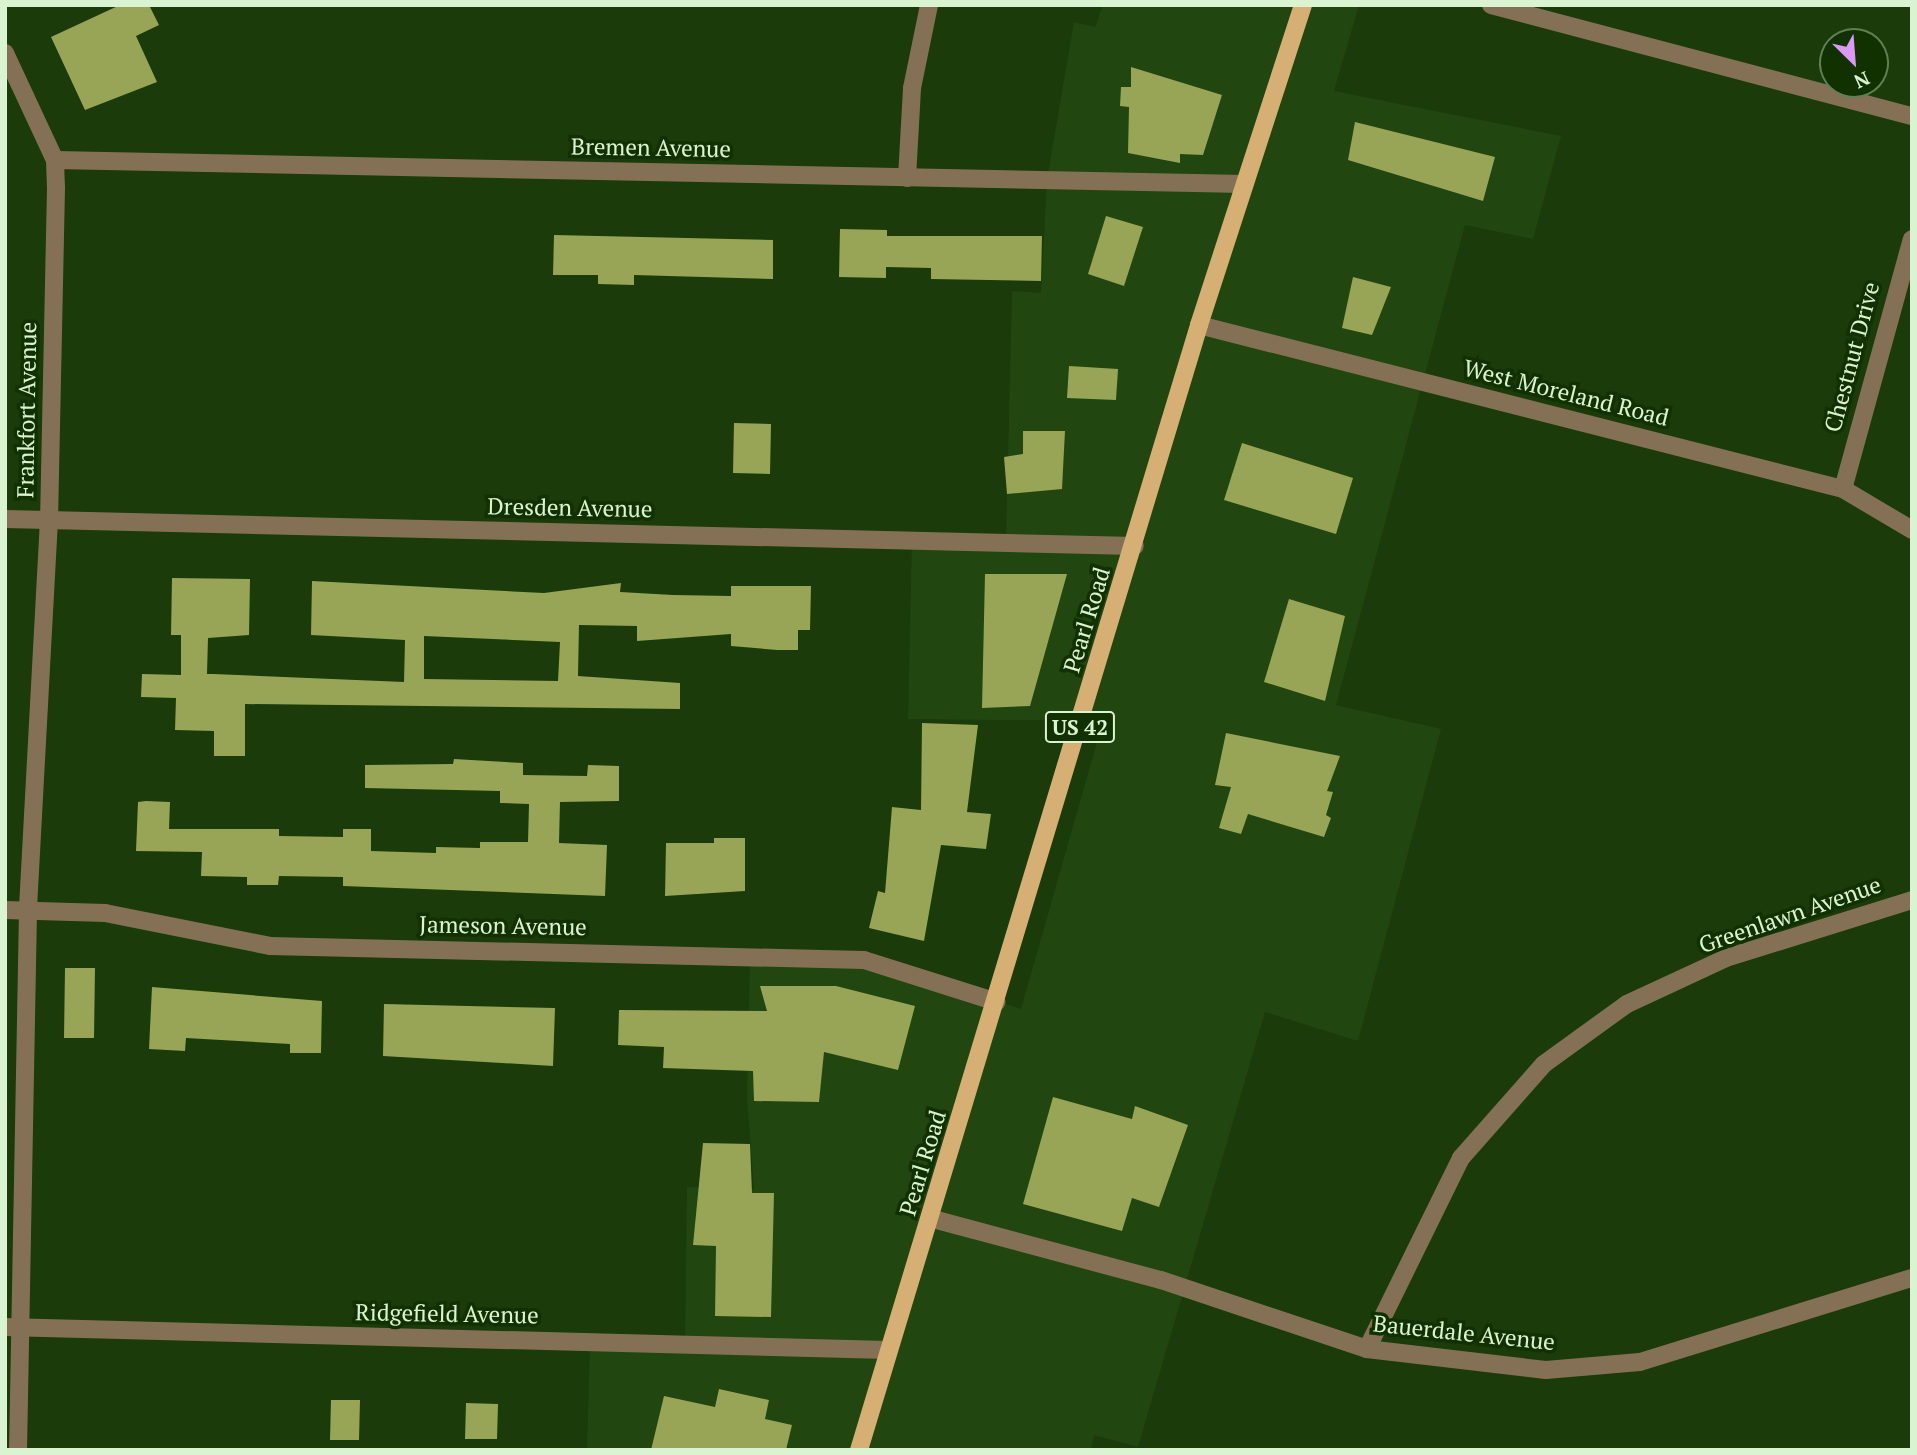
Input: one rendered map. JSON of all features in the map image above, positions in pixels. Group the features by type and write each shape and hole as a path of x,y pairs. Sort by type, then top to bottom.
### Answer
{"main road":[{"name":"Pearl Road","path":"859,1450 888,1350 933,1219 1199,325 1303,5"}],"street":[{"path":"907,178 912,88 929,5"},
{"path":"1490,5 1912,116"},
{"name":"Frankfort Avenue","path":"5,54 55,160 49,520 28,911 24,1328 18,1450"},
{"name":"Bremen Avenue","path":"55,160 1245,184"},
{"name":"Chestnut Drive","path":"1843,489 1912,239"},
{"name":"West Moreland Road","path":"1199,325 1843,489 1912,530"},
{"name":"Dresden Avenue","path":"5,519 1135,545"},
{"name":"Greenlawn Avenue","path":"1367,1349 1461,1158 1544,1064 1628,1004 1726,958 1912,900"},
{"name":"Jameson Avenue","path":"5,910 104,913 270,946 864,960 997,1002"},
{"name":"Bauerdale Avenue","path":"933,1219 1161,1280 1367,1349 1546,1370 1640,1362 1912,1278"},
{"name":"Ridgefield Avenue","path":"5,1327 888,1350"}],"shaded area":[{"path":"1103,5 1359,5 1334,91 1561,136 1533,239 1465,225 1336,705 1441,729 1358,1041 1265,1012 1138,1447 1094,1435 1091,1450 587,1450 590,1342 685,1344 687,1187 754,1189 747,1099 750,956 885,965 1021,1009 1103,721 908,719 912,540 1006,542 1012,291 1041,293 1047,179 1074,22 1095,27"}],"building":[{"path":"120,5 149,5 159,25 136,36 157,82 85,110 51,37"},
{"path":"1131,67 1222,95 1203,155 1180,154 1180,163 1128,153 1129,107 1120,106 1121,87 1131,87"},
{"path":"1355,122 1495,157 1483,201 1348,160"},
{"path":"1106,216 1143,227 1124,286 1088,274"},
{"path":"840,229 887,230 887,236 1042,236 1041,281 931,279 931,268 886,267 886,278 839,277"},
{"path":"554,235 773,240 773,279 634,275 634,285 598,284 598,275 553,275"},
{"path":"1353,277 1391,287 1372,335 1342,328"},
{"path":"1069,366 1118,369 1116,400 1067,398"},
{"path":"734,423 771,424 770,474 733,473"},
{"path":"1023,431 1065,431 1062,489 1007,494 1004,457 1023,454"},
{"path":"1242,443 1353,478 1336,534 1224,500"},
{"path":"985,574 1067,574 1030,706 982,708"},
{"path":"172,578 250,579 249,635 208,638 207,674 404,682 405,640 311,635 312,581 544,593 621,583 620,592 731,596 731,586 811,586 810,630 798,630 798,650 731,646 731,634 637,641 637,626 579,625 578,676 680,683 680,709 245,704 245,756 214,756 214,731 175,730 176,698 141,697 142,674 181,675 181,635 171,635","holes":["424,636 560,642 558,681 424,679"]},
{"path":"1289,599 1345,616 1325,701 1264,682"},
{"path":"922,723 978,725 967,812 991,814 986,849 941,845 924,941 869,928 878,891 885,893 892,807 921,810"},
{"path":"1226,733 1340,756 1327,791 1333,792 1326,815 1331,818 1324,837 1248,814 1241,834 1219,828 1231,787 1215,785"},
{"path":"454,759 523,763 523,775 587,776 588,765 619,766 619,801 560,802 559,843 607,845 605,896 343,886 343,877 279,876 278,885 247,885 247,877 201,876 202,852 136,851 138,802 146,801 170,802 169,829 279,829 279,836 343,837 343,829 371,829 371,851 436,853 436,847 480,848 480,842 528,842 529,804 500,803 500,791 365,788 365,765 453,764"},
{"path":"714,838 745,838 745,891 665,896 666,843 714,843"},
{"path":"65,968 95,968 94,1038 64,1038"},
{"path":"760,986 836,986 915,1006 898,1070 824,1052 819,1102 754,1101 753,1071 663,1068 664,1047 618,1045 619,1010 767,1011"},
{"path":"152,987 322,1001 321,1053 290,1053 290,1044 186,1038 185,1051 149,1049"},
{"path":"384,1004 555,1008 553,1066 383,1056"},
{"path":"1053,1097 1132,1119 1135,1106 1188,1125 1159,1207 1132,1198 1122,1231 1023,1204"},
{"path":"703,1143 750,1144 752,1193 774,1193 771,1317 715,1316 716,1246 693,1245"},
{"path":"719,1389 769,1400 765,1419 792,1425 786,1450 651,1450 664,1396 715,1407"},
{"path":"331,1400 360,1400 359,1440 330,1440"},
{"path":"466,1403 498,1404 497,1439 465,1439"}]}
